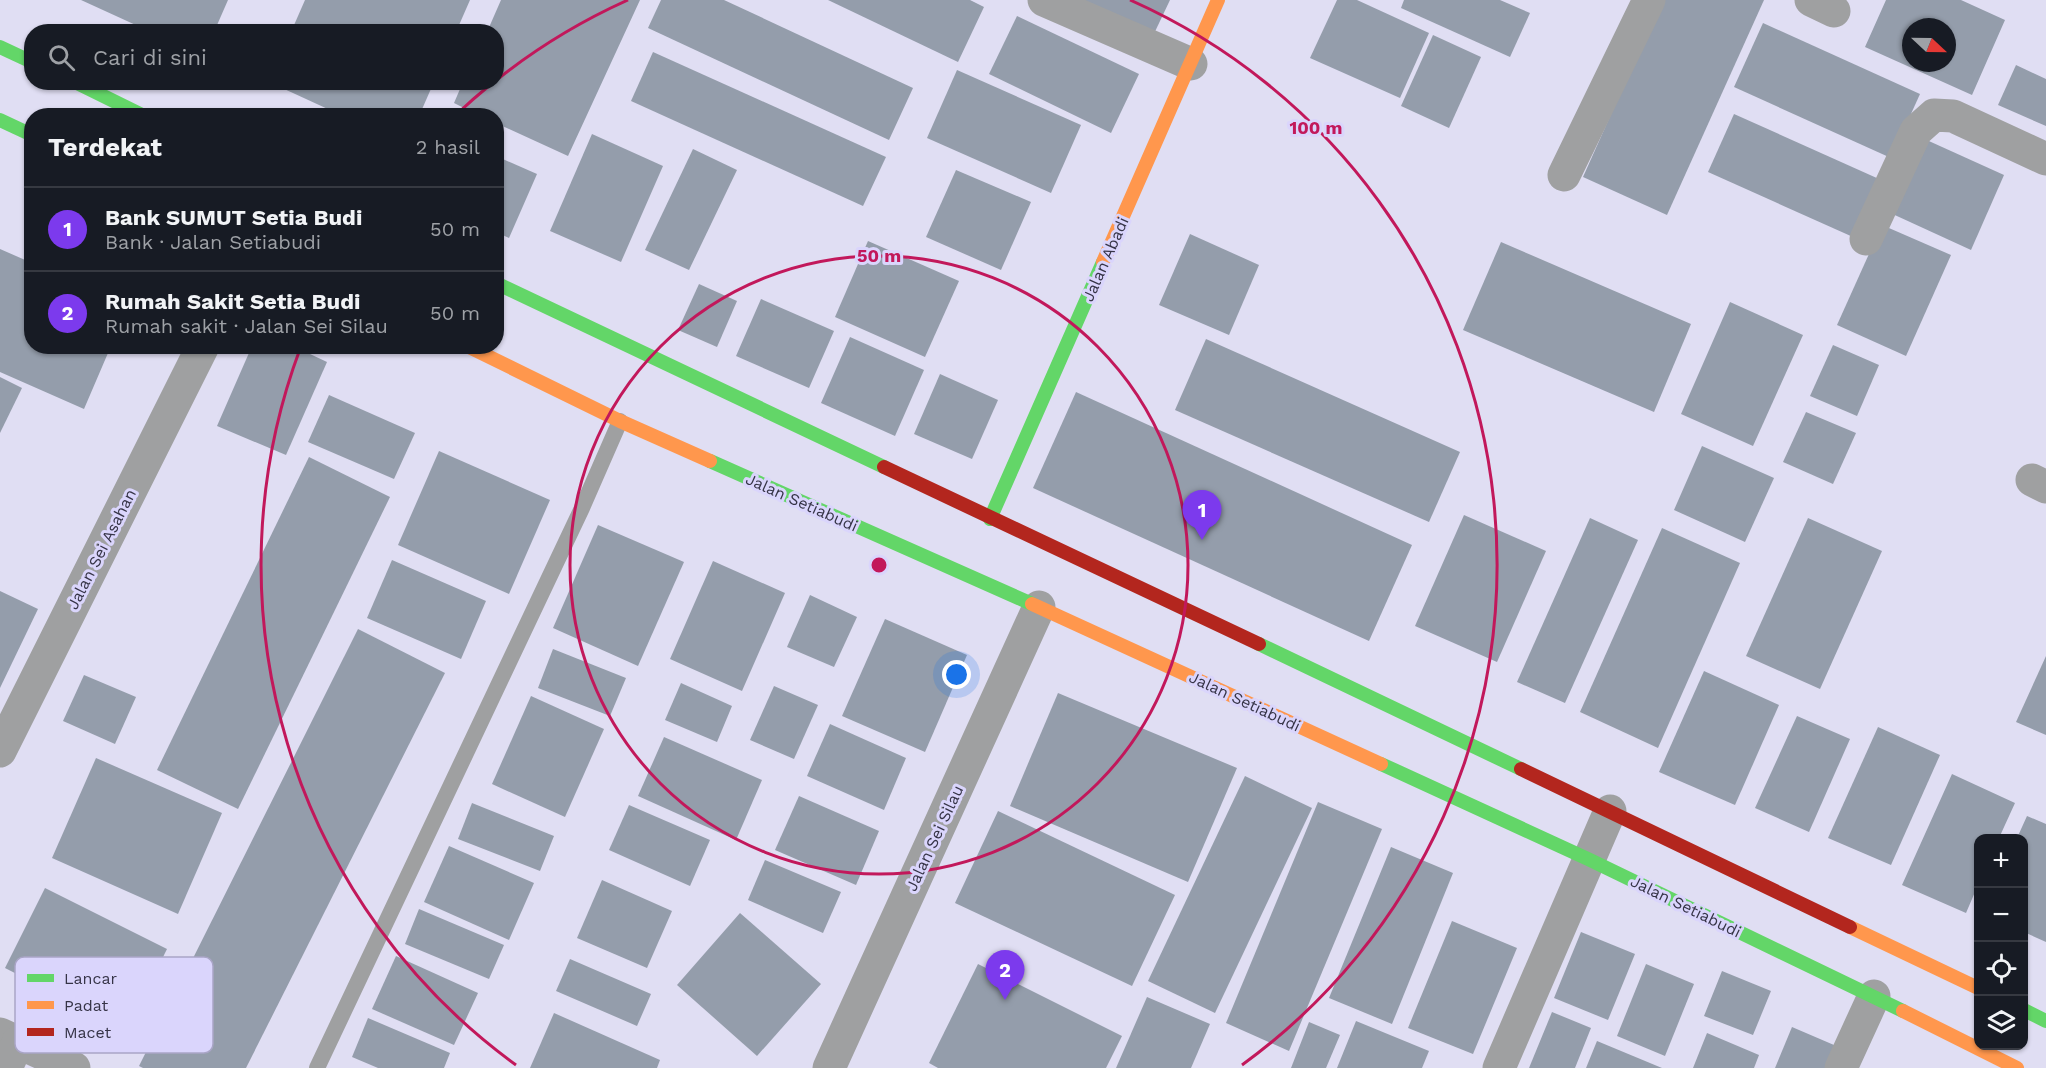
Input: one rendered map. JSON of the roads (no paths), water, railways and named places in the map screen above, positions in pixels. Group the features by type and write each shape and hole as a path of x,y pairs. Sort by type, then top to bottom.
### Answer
{"main road":[{"name":"Jalan Abadi","path":"990,519 1218,0"},
{"path":"0,47 24,58"},
{"path":"91,90 128,108"},
{"path":"0,120 24,131"},
{"path":"504,287 1974,986"},
{"name":"Jalan Setiabudi","path":"483,354 620,421 1039,607 1588,859 1874,996 2017,1068"},
{"path":"2028,1012 2046,1021"}],"street":[{"path":"1044,0 1191,64"},
{"path":"1564,175 1649,0"},
{"path":"1866,239 1916,132 1934,115 1953,116 2046,159"},
{"name":"Jalan Sei Asahan","path":"0,751 199,354"},
{"name":"Jalan Sei Silau","path":"829,1068 1039,607"},
{"path":"1499,1068 1610,811"},
{"path":"1841,1068 1874,996"},
{"path":"24,1053 74,1068"}],"lane":[{"path":"317,1068 582,508 620,421"}],"place":[{"name":"Bank SUMUT Setia Budi","path":"1202,540"},
{"name":"Rumah Sakit Setia Budi","path":"1005,1000"}]}
